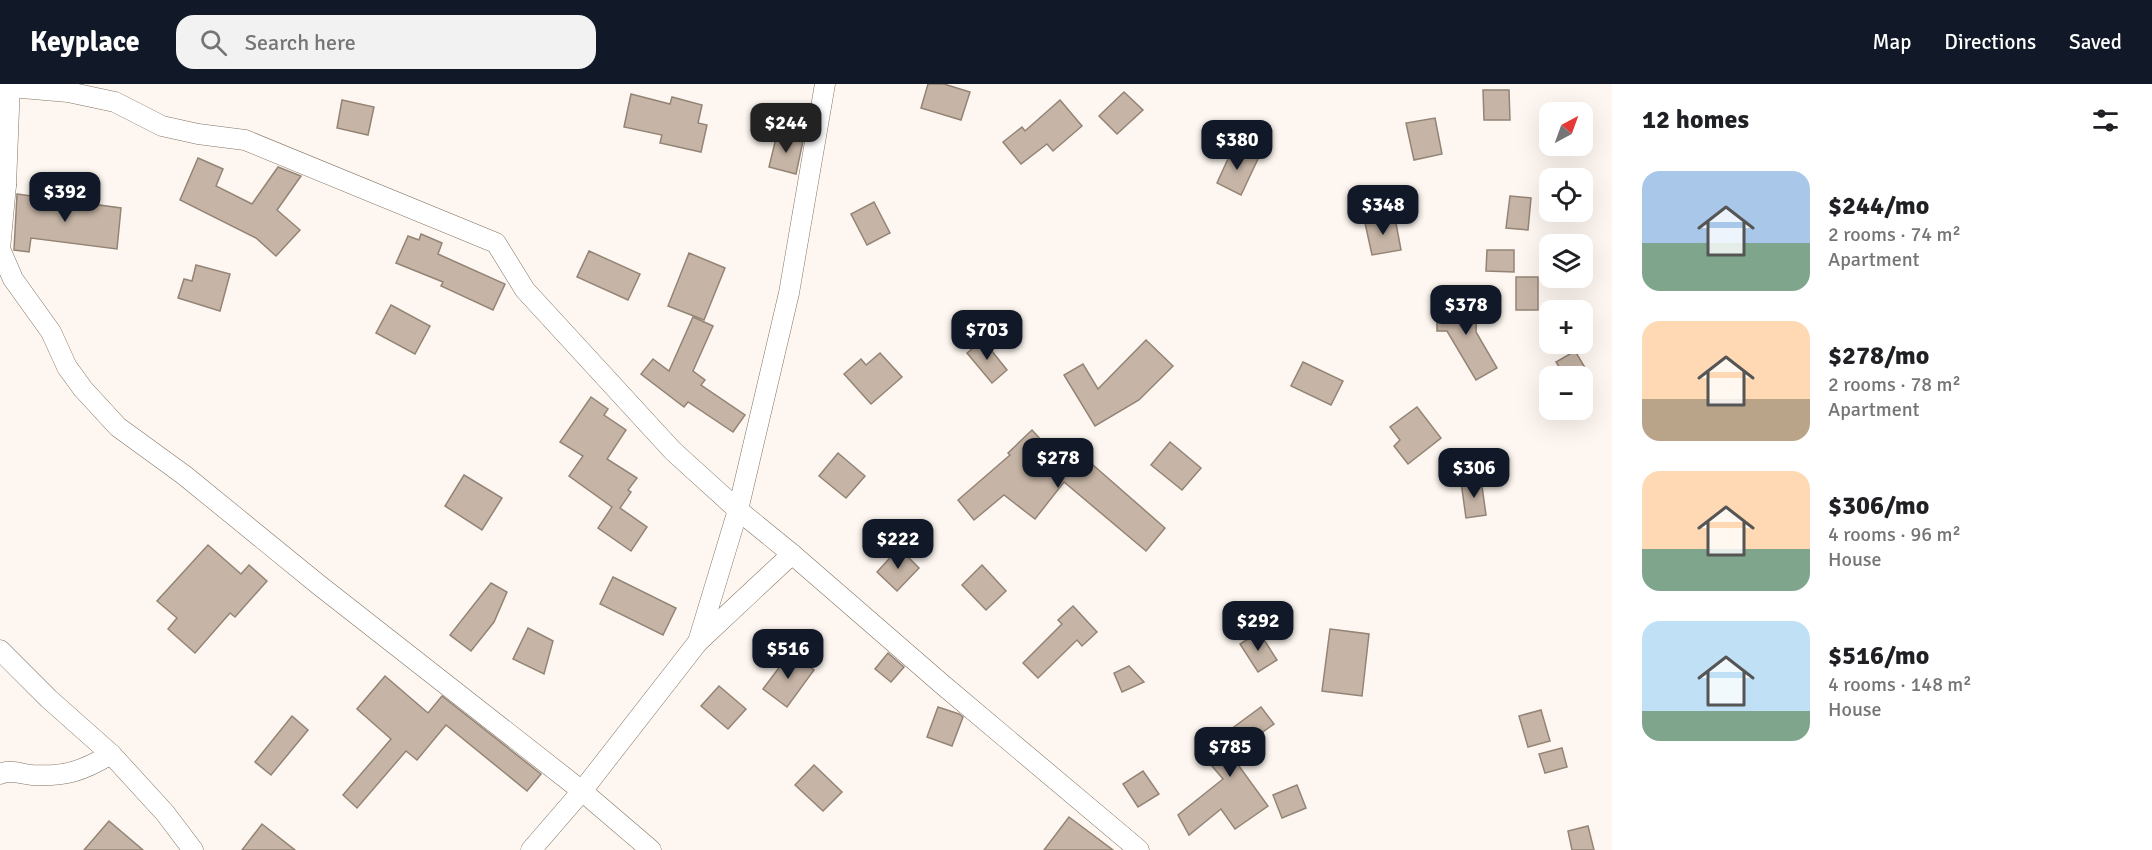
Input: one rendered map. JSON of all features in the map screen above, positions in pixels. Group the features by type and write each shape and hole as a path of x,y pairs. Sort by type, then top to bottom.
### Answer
{"street":[{"path":"698,642 738,510 789,293 825,84"},
{"path":"651,850 582,791 319,585 184,475 117,427 83,389 67,367 51,332 13,279 0,249 10,85 69,92 115,102 162,126 198,134 246,140 496,243 525,290 674,452 738,510 1139,850"},
{"path":"531,850 582,791 698,642 792,554"},
{"path":"0,650 49,699 111,754 165,813 193,850"},
{"path":"0,774 6,771 31,775 70,774 95,764 111,754"}],"building":[{"path":"928,84 944,84 970,92 961,120 921,108"},
{"path":"1483,90 1509,90 1510,120 1484,120"},
{"path":"1124,92 1143,110 1117,134 1099,116"},
{"path":"631,94 670,104 672,97 702,105 698,123 707,125 701,152 660,143 662,135 624,127"},
{"path":"342,100 374,107 368,135 337,128"},
{"path":"1060,100 1082,126 1053,151 1047,144 1021,164 1003,142 1022,127 1025,131"},
{"path":"1435,118 1442,154 1414,160 1406,123"},
{"path":"777,134 803,141 796,174 769,167"},
{"path":"1233,148 1258,159 1241,195 1217,183"},
{"path":"198,158 223,169 216,186 252,204 278,167 301,176 277,210 300,230 276,256 256,238 180,200"},
{"path":"17,194 121,208 117,249 31,238 29,252 14,250"},
{"path":"1510,196 1531,198 1528,230 1506,228"},
{"path":"874,202 890,233 867,245 851,214"},
{"path":"1395,218 1401,250 1372,255 1365,223"},
{"path":"421,234 442,243 438,254 505,284 493,310 441,286 443,282 396,263 408,236 419,240"},
{"path":"1487,250 1514,250 1514,272 1486,271"},
{"path":"589,251 640,274 628,300 577,277"},
{"path":"689,253 725,268 704,320 668,306"},
{"path":"196,265 230,274 220,311 178,298 184,279 192,281"},
{"path":"1516,277 1538,277 1538,310 1516,310"},
{"path":"1437,304 1477,305 1476,332 1497,368 1476,380 1447,331 1437,331"},
{"path":"391,305 430,326 415,354 376,333"},
{"path":"693,317 713,326 693,371 705,380 701,385 745,415 733,432 688,402 684,407 641,374 653,359 669,371"},
{"path":"983,340 1007,370 992,383 967,353"},
{"path":"1146,340 1173,366 1139,400 1095,426 1064,375 1083,364 1098,389"},
{"path":"880,353 902,377 871,404 844,374 861,359 866,365"},
{"path":"1570,354 1577,354 1584,366 1559,366 1556,362"},
{"path":"1303,362 1343,381 1331,405 1291,386"},
{"path":"591,397 608,409 604,415 626,430 607,459 637,478 628,490 631,492 620,508 647,527 631,551 598,528 612,507 569,476 583,456 560,442"},
{"path":"1417,407 1441,438 1408,464 1394,446 1400,440 1390,427"},
{"path":"1032,430 1053,453 1060,447 1085,474 1093,465 1165,528 1146,551 1064,482 1035,519 1004,495 974,520 958,500 1010,455 1008,453"},
{"path":"1170,442 1201,468 1182,490 1151,465"},
{"path":"838,453 865,476 846,498 819,476"},
{"path":"464,475 502,498 482,530 445,506"},
{"path":"1481,479 1486,515 1466,518 1461,482"},
{"path":"208,545 241,574 249,565 267,581 235,617 230,613 195,653 168,629 177,618 157,601"},
{"path":"899,548 919,568 897,591 877,572"},
{"path":"982,565 1006,591 986,610 962,585"},
{"path":"613,577 676,608 663,635 600,604"},
{"path":"491,583 507,592 494,622 471,651 450,635"},
{"path":"1073,606 1097,632 1082,646 1077,640 1038,678 1023,663 1062,624 1058,620"},
{"path":"528,628 553,641 544,674 513,659"},
{"path":"1330,629 1369,634 1362,696 1322,691"},
{"path":"1259,632 1277,660 1258,672 1240,644"},
{"path":"790,653 814,670 787,707 763,689"},
{"path":"888,653 904,667 891,682 875,669"},
{"path":"1129,666 1144,682 1122,692 1114,673"},
{"path":"385,676 428,713 442,696 541,774 527,791 446,725 417,760 406,751 357,808 343,795 391,739 357,709"},
{"path":"719,686 746,709 728,729 701,706"},
{"path":"938,707 963,717 952,746 927,737"},
{"path":"1261,707 1274,724 1231,755 1268,806 1235,829 1221,809 1189,835 1178,815 1223,779 1200,752"},
{"path":"1541,710 1550,741 1528,747 1519,716"},
{"path":"292,716 308,730 271,775 255,762"},
{"path":"1562,748 1567,767 1545,773 1539,754"},
{"path":"814,765 842,792 823,811 795,785"},
{"path":"1143,771 1159,794 1138,807 1123,784"},
{"path":"1297,785 1306,808 1282,818 1273,795"},
{"path":"1069,817 1113,850 1044,850"},
{"path":"109,821 143,850 84,850"},
{"path":"262,824 295,850 242,850"},
{"path":"1588,826 1594,850 1572,850 1568,831"}]}
